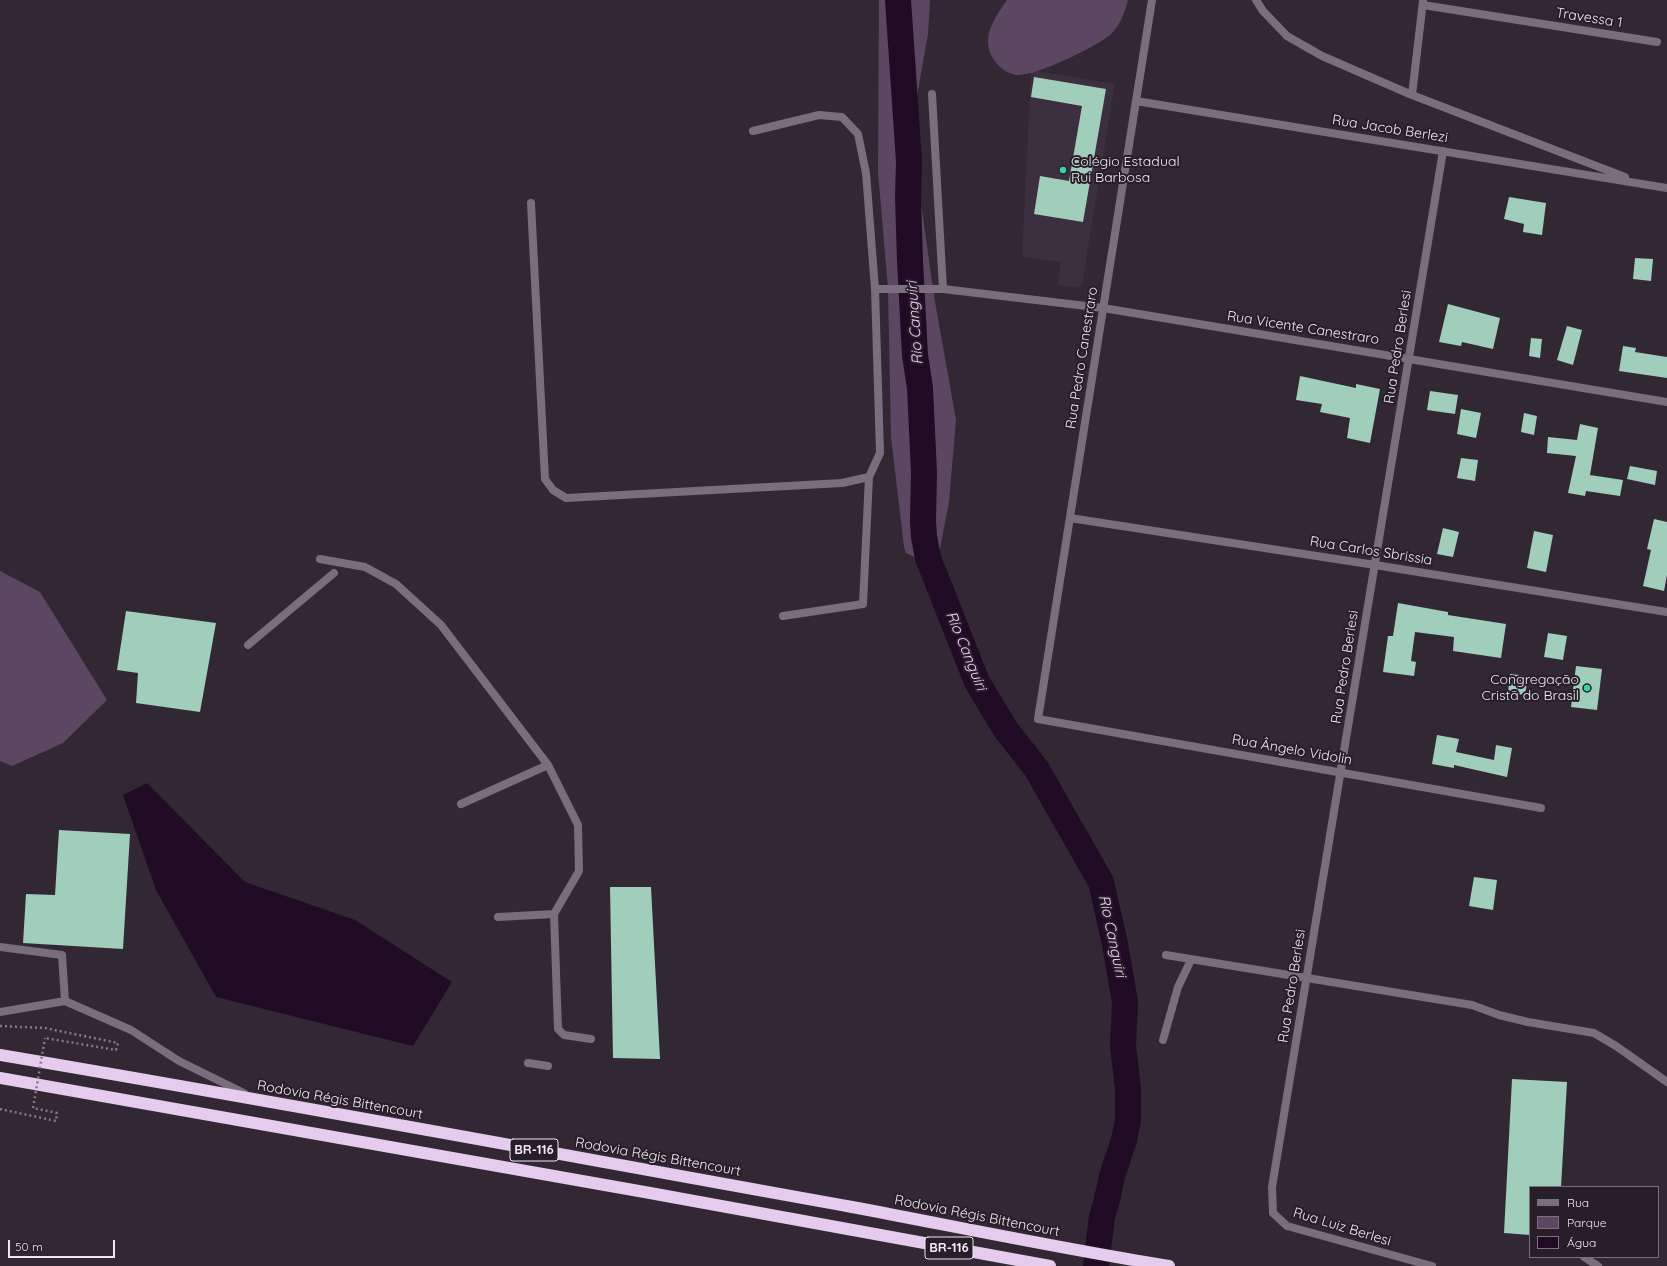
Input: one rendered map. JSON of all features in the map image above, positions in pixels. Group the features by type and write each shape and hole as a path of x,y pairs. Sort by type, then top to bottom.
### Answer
{"highway":[{"name":"Rodovia Régis Bittencourt","path":"0,1055 260,1100 856,1208 1068,1249 1169,1266"},
{"name":"BR-116","path":"0,1078 642,1191 1050,1266"}],"street":[{"name":"Rua Pedro Canestraro","path":"1038,719 1152,0"},
{"name":"Rua Jacob Berlezi","path":"1256,0 1263,11 1287,36 1322,56 1412,95 1640,183"},
{"path":"1412,95 1423,2"},
{"name":"Travessa 1","path":"1423,2 1657,42"},
{"path":"932,94 943,289"},
{"name":"Rua Jacob Berlezi","path":"1136,102 1667,188"},
{"path":"753,131 819,115 842,117 858,134 866,173 875,289 880,453 869,476 863,604 783,616"},
{"name":"Rua Pedro Berlesi","path":"1272,1187 1410,359 1443,151"},
{"path":"531,203 544,479 554,490 566,498 842,484 869,476"},
{"name":"Rua Vicente Canestraro","path":"875,289 943,289 1103,308 1667,402"},
{"name":"Rua Carlos Sbrissia","path":"1070,518 1375,564 1667,612"},
{"path":"320,559 365,567 402,589 441,625 548,765 578,825 579,871 554,914 558,1029 564,1035 591,1039"},
{"path":"248,645 334,573"},
{"name":"Rua Ângelo Vidolin","path":"1038,719 1541,808"},
{"path":"461,804 548,765"},
{"path":"498,917 554,914"},
{"path":"0,947 62,955 65,1001"},
{"path":"1166,955 1472,1005 1499,1015 1528,1022 1594,1033 1616,1046 1667,1082"},
{"path":"1163,1040 1178,987 1191,960"},
{"path":"0,1012 65,1001 130,1030 179,1061 223,1084 260,1100"},
{"path":"528,1063 548,1066"},
{"name":"Rua Luiz Berlesi","path":"1272,1187 1273,1213 1287,1226 1432,1266"},
{"path":"1586,1258 1598,1266"}],"path":[{"path":"0,1026 45,1028 118,1044 116,1050 45,1038 33,1108 57,1113 56,1121 0,1109"}],"shaded area":[{"name":"Colégio Estadual Rui Barbosa","path":"1031,70 1115,84 1082,285 1077,288 1058,285 1061,262 1022,257"}],"green space":[{"path":"879,0 930,0 928,34 915,107 913,130 915,160 934,296 956,420 949,502 937,564 927,563 906,553 904,547 891,437 888,288 878,172"},
{"path":"1007,0 1128,0 1124,14 1117,27 1103,40 1092,47 1050,66 1025,74 1016,75 1009,73 998,65 990,52 988,44 990,29 993,22"},
{"path":"0,571 40,592 107,700 63,743 12,766 0,761"}],"water":[{"path":"147,783 245,882 355,920 452,982 413,1046 216,997 156,890 123,795"}],"building":[{"path":"1034,77 1106,89 1083,222 1034,214 1040,176 1069,181 1082,106 1031,97"},
{"path":"1509,197 1546,203 1542,235 1523,232 1524,224 1504,219"},
{"path":"1635,258 1653,259 1651,281 1633,279"},
{"path":"1448,304 1500,318 1493,349 1462,342 1461,346 1439,342"},
{"path":"1567,326 1582,330 1573,365 1557,360"},
{"path":"1531,338 1542,339 1540,358 1529,356"},
{"path":"1623,346 1636,348 1635,352 1667,357 1667,378 1619,371"},
{"path":"1300,376 1356,388 1356,384 1380,389 1370,443 1347,438 1350,418 1320,412 1322,404 1296,400"},
{"path":"1430,391 1458,395 1455,414 1427,410"},
{"path":"1461,409 1481,413 1476,438 1457,434"},
{"path":"1524,413 1537,416 1534,435 1521,432"},
{"path":"1580,424 1598,428 1590,475 1623,480 1620,496 1586,491 1585,496 1568,493 1576,456 1547,453 1548,437 1577,440"},
{"path":"1461,458 1478,460 1475,481 1457,478"},
{"path":"1630,466 1657,471 1655,485 1627,479"},
{"path":"1654,519 1667,522 1667,575 1664,591 1643,586 1651,550 1647,549"},
{"path":"1443,528 1459,532 1453,557 1437,554"},
{"path":"1534,531 1553,535 1546,572 1527,568"},
{"path":"1398,603 1448,612 1448,615 1506,624 1501,658 1453,651 1454,637 1415,632 1411,661 1416,662 1414,676 1383,672 1388,636 1393,636"},
{"path":"126,611 216,623 200,712 136,703 138,673 117,670"},
{"path":"1548,633 1567,636 1563,660 1544,657"},
{"name":"Congregação Cristã do Brasil","path":"1576,666 1602,669 1597,710 1571,707"},
{"path":"1510,674 1528,676 1525,695 1508,693"},
{"path":"1437,735 1459,739 1456,752 1494,760 1496,745 1512,748 1507,777 1454,765 1454,768 1432,764"},
{"path":"59,830 130,834 123,949 23,943 26,894 55,895"},
{"path":"1474,877 1497,880 1493,910 1469,906"},
{"path":"610,887 651,887 660,1059 613,1058"},
{"path":"1512,1079 1567,1082 1561,1186 1529,1186 1529,1235 1504,1233"}],"waterway":[{"name":"Rio Canguiri","path":"898,0 909,161 908,197 915,355 920,388 924,473 923,521 928,558 977,682 1006,730 1036,768 1101,882 1115,944 1125,1002 1123,1046 1128,1089 1128,1120 1124,1140 1112,1176 1102,1216 1096,1266"}],"place":[{"name":"Colégio Estadual Rui Barbosa","path":"1063,170"},
{"name":"Congregação Cristã do Brasil","path":"1587,688"}]}
